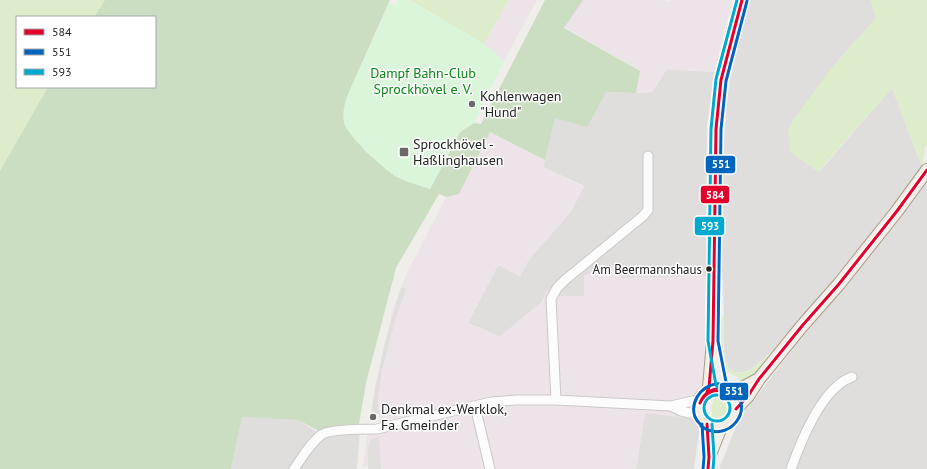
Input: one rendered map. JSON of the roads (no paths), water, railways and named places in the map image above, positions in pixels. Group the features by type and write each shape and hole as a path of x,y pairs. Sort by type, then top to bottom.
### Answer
{"main road":[{"path":"710,457 703,419 698,410 709,387 713,341 716,129 721,80 742,0"},
{"path":"736,409 897,211 927,170"},
{"path":"708,469 710,457 721,427 732,420 736,409 733,398 721,384 713,341"},
{"path":"704,396 716,390 735,392 760,379"},
{"path":"703,419 716,427 721,427"}],"street":[{"path":"556,400 551,299 553,293 565,280 643,216 648,210 648,156"},
{"path":"791,469 799,445 810,422 822,403 836,385 843,380 852,377"},
{"path":"294,469 313,442 322,433 376,429 491,402 516,400 556,400 671,406 704,396"},
{"path":"475,406 490,469"},
{"path":"671,406 703,419"}],"place":[{"name":"Kohlenwagen \"Hund\"","path":"472,104"},
{"name":"Sprockhövel - Haßlinghausen","path":"404,152"},
{"name":"Am Beermannshaus","path":"709,269"},
{"name":"Denkmal ex-Werklok, Fa. Gmeinder","path":"373,417"}],"park label":[{"name":"Dampf Bahn-Club Sprockhövel e. V.","path":"423,82"}]}
